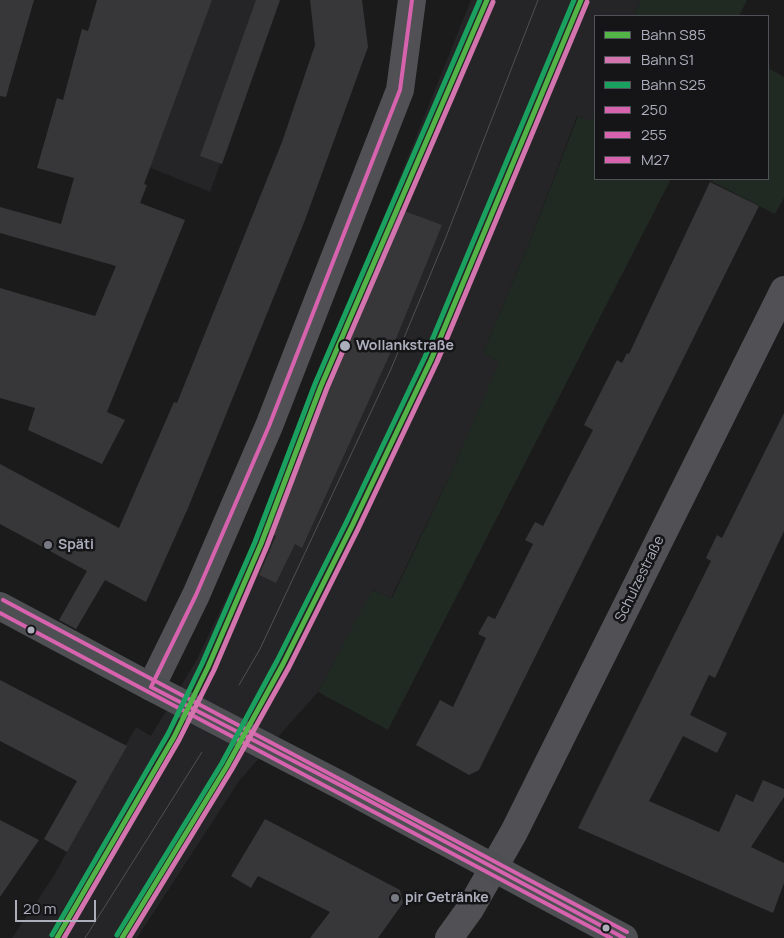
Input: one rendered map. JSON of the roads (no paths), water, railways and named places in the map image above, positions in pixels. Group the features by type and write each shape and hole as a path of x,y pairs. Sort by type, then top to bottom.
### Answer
{"main road":[{"path":"0,606 624,938"}],"street":[{"path":"151,687 196,595 266,434 400,90 412,0"},
{"name":"Schulzestraße","path":"449,938 468,913 494,868 784,290"}],"tram line":[{"path":"239,685 260,649 391,369 446,237 538,0"},
{"path":"85,938 202,752"}],"rail line":[{"name":"S25","path":"52,935 168,734 202,664 255,542 315,384 480,0"},
{"name":"S85","path":"57,938 174,737 208,667 261,544 321,386 487,0"},
{"name":"S25","path":"117,935 222,763 277,661 346,523 425,357 574,0"},
{"name":"S85","path":"122,938 227,766 283,664 352,526 431,360 581,0"},
{"name":"S1","path":"64,938 179,740 214,670 267,546 327,388 493,2"},
{"name":"S1","path":"129,938 232,769 289,667 358,529 437,362 587,2"}],"place":[{"name":"Wollankstraße","path":"345,346"},
{"name":"Späti","path":"48,545"},
{"name":"pir Getränke","path":"395,898"}]}
